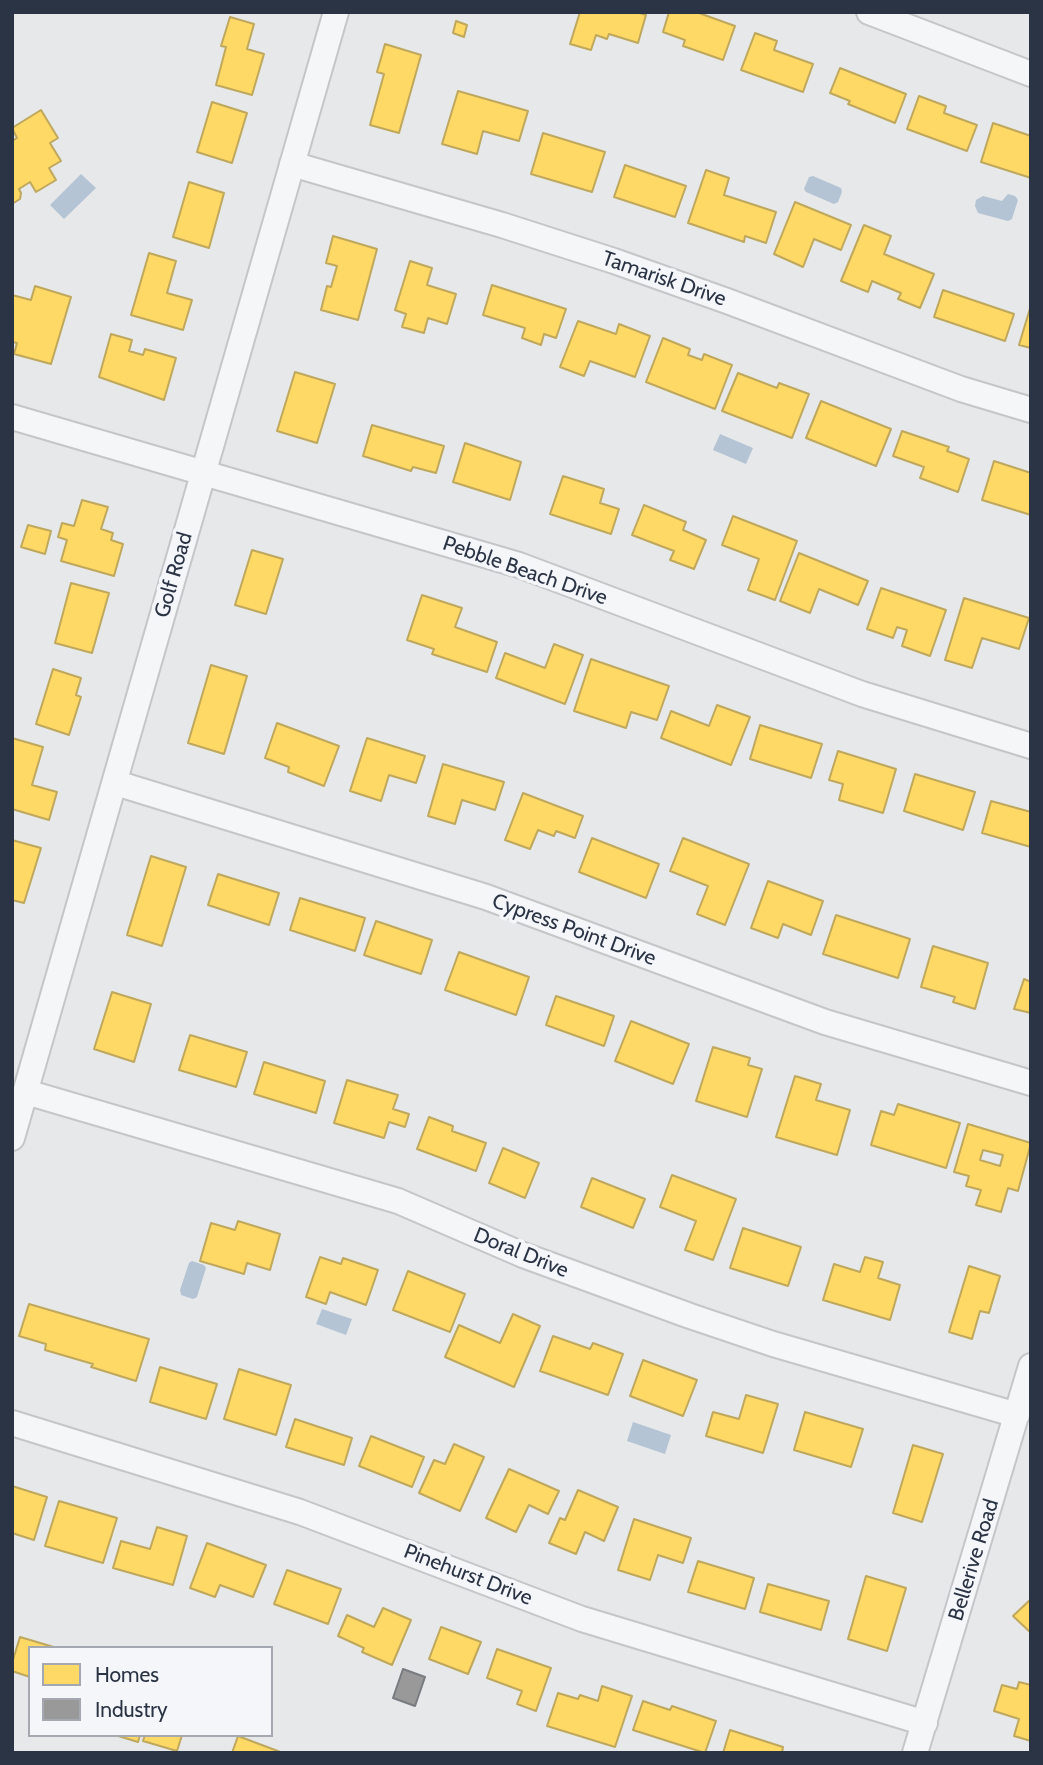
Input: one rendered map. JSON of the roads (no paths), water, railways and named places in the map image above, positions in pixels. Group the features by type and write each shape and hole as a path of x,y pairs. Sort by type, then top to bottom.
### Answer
{"street":[{"name":"Golf Road","path":"12,1138 336,12"},
{"path":"869,12 1031,74"},
{"name":"Tamarisk Drive","path":"292,164 502,225 601,257 961,389 1031,410"},
{"name":"Pebble Beach Drive","path":"12,417 519,565 862,694 1031,746"},
{"name":"Cypress Point Drive","path":"116,783 486,897 825,1022 1031,1083"},
{"name":"Doral Drive","path":"26,1092 398,1201 523,1255 702,1320 774,1344 1017,1415"},
{"name":"Bellerive Road","path":"915,1753 1031,1366"},
{"name":"Pinehurst Drive","path":"12,1423 300,1512 622,1632 925,1723"}],"water":[{"path":"81,174 96,188 64,219 50,205"},
{"path":"813,176 841,188 838,202 834,204 806,192 804,189 809,177"},
{"path":"1008,194 1018,200 1012,219 1008,221 978,213 976,200 983,196 1002,201"},
{"path":"720,434 753,448 746,464 713,450"},
{"path":"192,1261 206,1268 197,1297 193,1299 181,1295 180,1290"},
{"path":"322,1309 352,1319 346,1335 316,1324"},
{"path":"633,1422 671,1435 665,1454 627,1441"}]}
